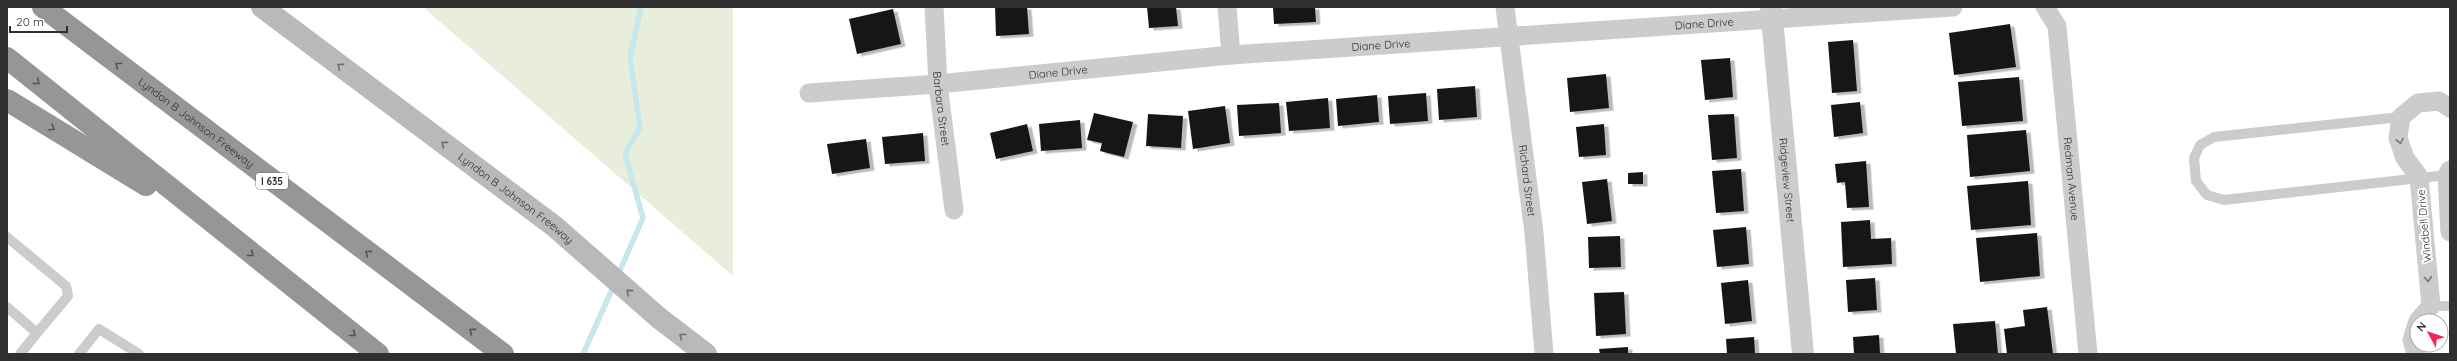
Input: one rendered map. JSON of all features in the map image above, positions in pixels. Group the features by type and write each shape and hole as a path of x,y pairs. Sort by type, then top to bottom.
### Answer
{"highway":[{"name":"Lyndon B Johnson Freeway","path":"43,7 503,354"},
{"path":"7,58 378,354"},
{"path":"7,100 221,230"}],"main road":[{"name":"Lyndon B Johnson Freeway","path":"262,7 554,226 659,318 706,354"}],"street":[{"name":"Barbara Street","path":"934,7 938,84 954,210"},
{"path":"1227,7 1231,55"},
{"name":"Richard Street","path":"1504,7 1534,233 1544,354"},
{"name":"Diane Drive","path":"809,93 938,84 1231,55 1772,14 1953,7"},
{"name":"Redman Avenue","path":"2045,7 2057,26 2088,354"},
{"name":"Ridgeview Street","path":"1772,14 1803,354"},
{"path":"2402,118 2418,103 2439,101 2450,108"},
{"name":"Windbell Drive","path":"2402,118 2398,138 2404,158 2420,177 2431,306"},
{"path":"2448,172 2450,232"},
{"path":"2425,313 2431,306"}],"lane":[{"path":"2402,118 2214,137 2200,145 2194,158 2196,181 2207,195 2224,200 2420,177 2448,172"},
{"path":"7,237 66,286 68,296 20,354"},
{"path":"2431,306 2450,306"},
{"path":"7,307 37,333"},
{"path":"79,354 99,329 139,354"}],"green space":[{"path":"423,7 733,7 733,276"}],"building":[{"path":"995,7 1027,7 1029,34 996,36"},
{"path":"1147,7 1176,7 1178,26 1149,28"},
{"path":"1273,7 1315,7 1316,22 1274,24"},
{"path":"893,9 901,44 857,54 849,19"},
{"path":"2010,24 2016,67 1954,75 1949,33"},
{"path":"1853,40 1857,91 1832,93 1828,42"},
{"path":"1730,58 1733,97 1705,100 1701,60"},
{"path":"1606,74 1609,108 1570,112 1567,78"},
{"path":"2019,77 2023,121 1962,126 1958,82"},
{"path":"1475,86 1477,117 1439,120 1437,89"},
{"path":"1426,93 1428,121 1390,124 1388,96"},
{"path":"1377,95 1379,122 1338,126 1336,99"},
{"path":"1328,98 1330,128 1289,131 1286,102"},
{"path":"1860,102 1863,133 1834,137 1831,105"},
{"path":"1279,103 1281,133 1239,136 1237,105"},
{"path":"1225,106 1230,143 1193,149 1188,111"},
{"path":"1094,113 1133,122 1124,157 1100,151 1102,143 1087,140"},
{"path":"1148,114 1183,116 1181,148 1146,146"},
{"path":"1734,114 1737,158 1712,160 1708,115"},
{"path":"1080,120 1082,148 1041,151 1039,124"},
{"path":"1027,124 1033,151 996,159 990,133"},
{"path":"1604,124 1606,155 1579,157 1576,127"},
{"path":"2026,130 2030,171 1970,177 1967,135"},
{"path":"923,133 925,161 885,164 882,137"},
{"path":"866,139 870,168 832,174 827,144"},
{"path":"1866,161 1869,207 1847,208 1845,182 1837,183 1835,164"},
{"path":"1741,169 1744,211 1716,213 1712,171"},
{"path":"1643,172 1643,184 1628,184 1628,173"},
{"path":"1607,179 1612,221 1587,224 1582,182"},
{"path":"2028,181 2031,225 1971,230 1967,186"},
{"path":"1870,220 1871,239 1891,238 1892,264 1843,267 1841,222"},
{"path":"1746,227 1749,264 1717,267 1713,230"},
{"path":"2037,233 2040,276 1980,282 1976,238"},
{"path":"1620,236 1621,267 1589,268 1588,237"},
{"path":"1875,278 1877,310 1848,312 1846,280"},
{"path":"1748,280 1752,321 1725,324 1721,283"},
{"path":"1624,292 1626,334 1596,336 1594,293"},
{"path":"2047,307 2053,354 2007,354 2004,329 2025,326 2023,310"},
{"path":"1995,321 1998,354 1956,354 1953,324"},
{"path":"1879,335 1880,354 1854,354 1853,337"},
{"path":"1754,337 1755,354 1727,354 1726,339"},
{"path":"1628,347 1628,354 1600,354 1599,349"}],"waterway":[{"path":"618,275 643,218 625,154 640,127 630,57 641,7"},
{"path":"583,354 614,285"}]}
